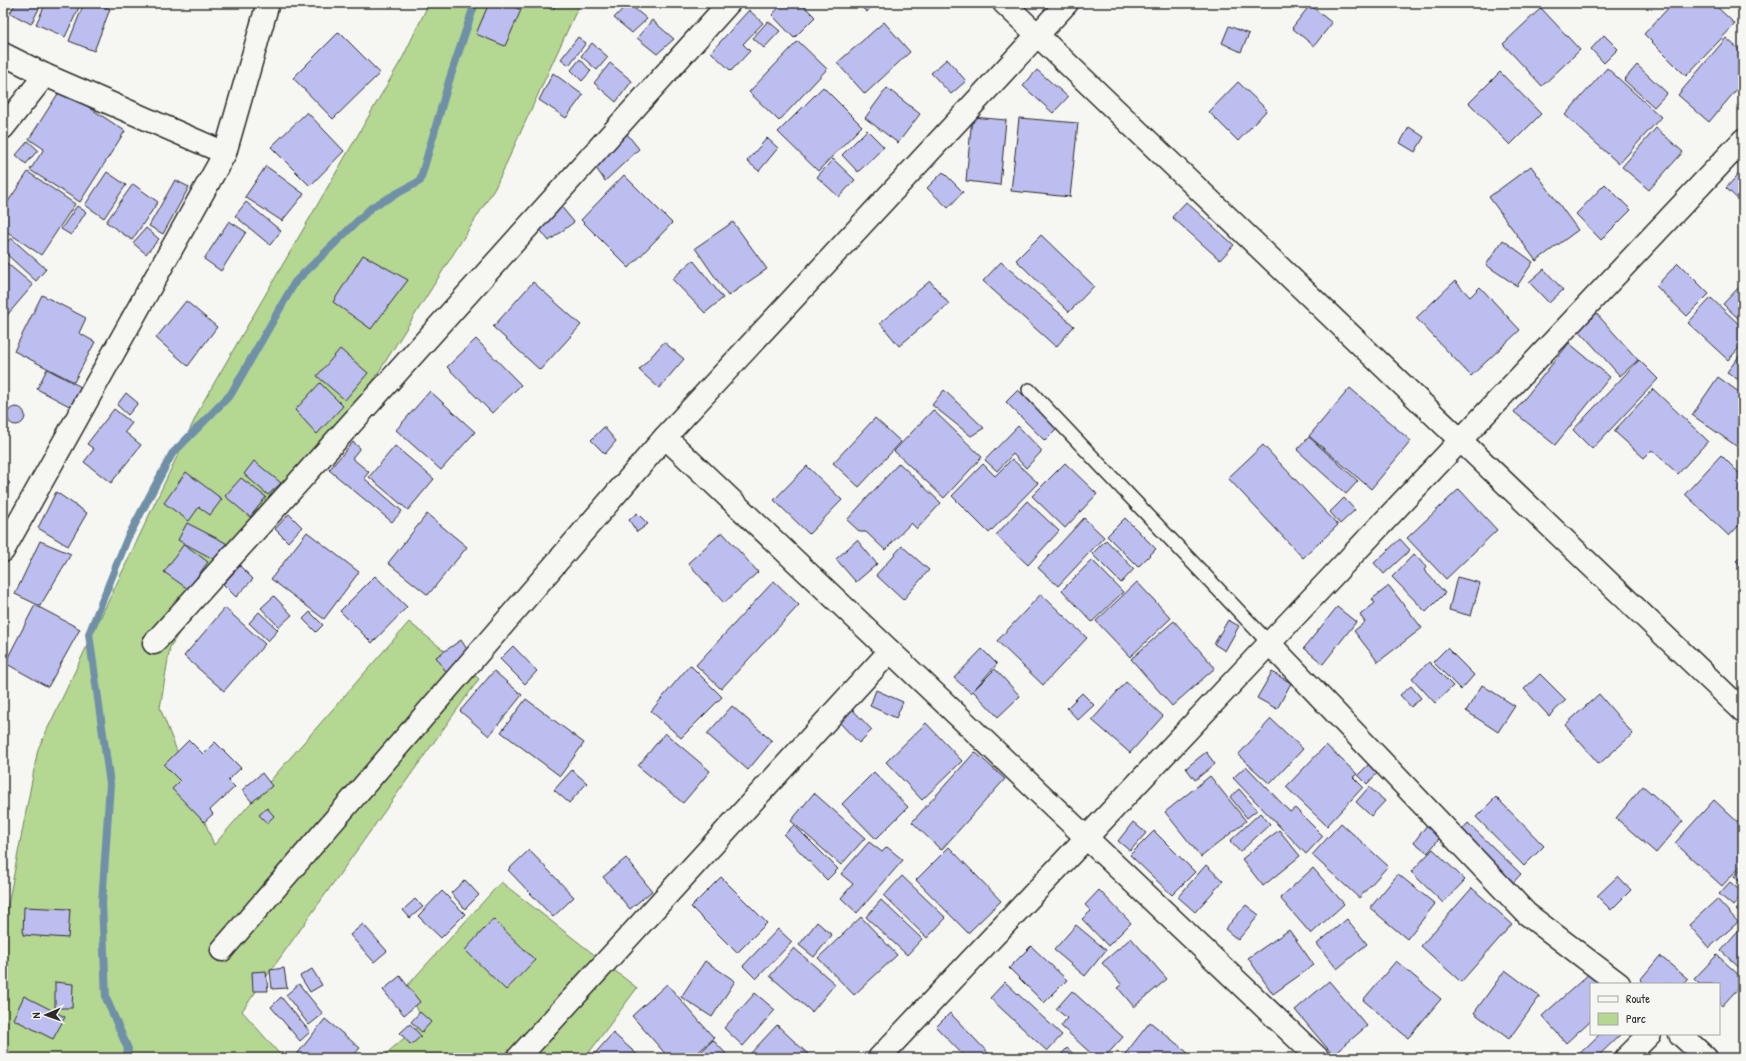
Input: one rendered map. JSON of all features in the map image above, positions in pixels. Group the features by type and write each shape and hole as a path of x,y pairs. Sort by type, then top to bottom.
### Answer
{"street":[{"path":"3,551 225,153 268,3"},
{"path":"154,643 729,3"},
{"path":"1004,3 1743,711"},
{"path":"222,950 664,437 1067,3"},
{"path":"3,54 45,75 225,153"},
{"path":"3,128 45,75"},
{"path":"880,1058 1460,439 1743,140"},
{"path":"664,437 1318,1058"},
{"path":"1269,643 1527,914 1618,983"},
{"path":"526,1055 890,651"},
{"path":"1626,1058 1649,1035"},
{"path":"1681,1035 1706,1058"}],"lane":[{"path":"1029,390 1269,643"}],"green space":[{"path":"429,3 580,3 495,188 368,389 245,530 170,647 160,708 214,845 409,622 479,679 242,1011 283,1058 3,1058 3,931 38,749 202,404 403,57"},
{"path":"501,882 637,988 585,1058 381,1058 423,1022 407,986"}],"building":[{"path":"16,3 42,3 31,24 10,13"},
{"path":"46,3 81,3 65,37 36,24"},
{"path":"84,3 95,3 110,9 94,51 69,41"},
{"path":"489,3 506,3 521,10 505,46 476,34"},
{"path":"543,3 558,3 552,10"},
{"path":"628,3 647,19 632,33 614,18"},
{"path":"783,3 801,3 815,17 794,38 772,15"},
{"path":"856,3 874,3 867,12"},
{"path":"1673,3 1713,3 1735,24 1686,76 1644,34"},
{"path":"1310,5 1332,23 1314,46 1292,28"},
{"path":"1541,8 1580,50 1542,86 1503,44"},
{"path":"749,10 763,23 743,44 750,51 731,71 711,52"},
{"path":"652,20 674,39 657,54 637,38"},
{"path":"768,21 780,31 764,48 753,38"},
{"path":"884,22 910,52 865,94 837,63"},
{"path":"1229,26 1249,34 1241,52 1222,43"},
{"path":"339,32 380,73 333,119 293,78"},
{"path":"1604,35 1618,49 1604,63 1591,49"},
{"path":"578,37 586,43 569,65 561,59"},
{"path":"1726,38 1743,53 1743,82 1709,122 1678,95"},
{"path":"798,41 827,69 779,121 749,92"},
{"path":"592,43 608,57 597,70 581,56"},
{"path":"580,59 591,71 582,81 571,70"},
{"path":"947,59 966,81 951,94 931,73"},
{"path":"610,63 632,81 616,102 594,83"},
{"path":"1637,65 1667,93 1654,107 1624,80"},
{"path":"1607,68 1661,117 1619,164 1565,115"},
{"path":"1037,70 1068,97 1053,113 1023,86"},
{"path":"1500,72 1541,114 1510,145 1469,103"},
{"path":"553,73 583,95 566,118 539,100"},
{"path":"1238,82 1267,110 1238,141 1209,112"},
{"path":"823,87 862,126 818,171 778,132"},
{"path":"887,88 920,114 898,143 865,118"},
{"path":"61,89 125,131 80,202 30,170 44,149 29,139"},
{"path":"307,112 344,151 310,186 271,147"},
{"path":"972,117 1006,120 1000,185 966,181"},
{"path":"1019,118 1078,123 1070,197 1011,191"},
{"path":"1409,127 1424,137 1415,152 1400,143"},
{"path":"1656,128 1683,152 1649,190 1622,167"},
{"path":"867,130 884,147 858,172 842,155"},
{"path":"627,134 639,149 605,181 596,168"},
{"path":"767,138 778,148 759,171 747,161"},
{"path":"28,141 38,150 26,164 16,155"},
{"path":"833,159 855,180 839,197 817,177"},
{"path":"266,166 304,194 282,221 245,197"},
{"path":"1531,166 1578,230 1536,261 1489,197"},
{"path":"1743,169 1743,204 1726,188"},
{"path":"28,172 75,204 41,255 3,229 3,209"},
{"path":"107,172 126,185 104,218 85,205"},
{"path":"943,172 963,192 948,208 927,188"},
{"path":"624,175 672,223 629,268 581,220"},
{"path":"175,180 189,187 163,234 149,226"},
{"path":"133,184 158,202 132,240 106,222"},
{"path":"1605,184 1631,210 1601,240 1576,214"},
{"path":"246,202 281,231 270,245 235,216"},
{"path":"1186,202 1234,245 1220,260 1172,217"},
{"path":"559,204 574,222 549,241 538,227"},
{"path":"77,206 86,212 71,235 61,229"},
{"path":"229,221 246,232 221,271 204,259"},
{"path":"733,222 767,269 728,296 695,248"},
{"path":"146,228 159,239 146,254 133,243"},
{"path":"1041,235 1094,286 1069,312 1016,260"},
{"path":"11,238 46,269 36,281 3,251 3,246"},
{"path":"1503,240 1533,262 1517,286 1486,265"},
{"path":"363,255 408,280 371,329 333,302"},
{"path":"3,260 33,285 3,320"},
{"path":"693,260 723,298 705,313 672,279"},
{"path":"1001,262 1074,326 1056,347 983,281"},
{"path":"1678,263 1709,294 1687,316 1656,286"},
{"path":"1544,269 1563,290 1549,303 1529,282"},
{"path":"930,281 949,304 899,346 880,323"},
{"path":"1455,281 1470,297 1480,287 1520,330 1471,376 1416,318"},
{"path":"533,282 581,325 540,370 493,327"},
{"path":"1742,284 1743,285 1743,323 1723,304"},
{"path":"42,295 86,318 79,333 95,342 74,382 14,351"},
{"path":"1711,298 1743,328 1743,344 1728,360 1688,323"},
{"path":"186,301 217,327 188,366 156,338"},
{"path":"1596,313 1638,360 1620,376 1578,329"},
{"path":"476,339 521,385 492,413 447,367"},
{"path":"664,342 684,359 659,388 639,370"},
{"path":"1569,343 1610,377 1555,445 1514,412"},
{"path":"340,349 368,373 345,400 317,376"},
{"path":"1743,351 1743,383 1727,372"},
{"path":"1639,360 1658,379 1592,449 1573,430"},
{"path":"47,369 83,388 73,408 37,389"},
{"path":"1718,377 1743,395 1742,450 1692,415"},
{"path":"320,383 343,406 317,434 295,410"},
{"path":"1350,388 1411,441 1371,489 1309,436"},
{"path":"1653,389 1708,441 1678,474 1652,450 1644,458 1614,431"},
{"path":"944,390 984,428 971,436 932,405"},
{"path":"1018,390 1057,429 1045,441 1006,402"},
{"path":"430,391 475,432 441,470 396,430"},
{"path":"126,393 138,403 128,415 117,405"},
{"path":"12,407 20,407 25,412 23,423 20,425 12,425 7,420 7,412"},
{"path":"114,409 132,423 125,432 141,445 111,483 84,462 94,449 87,444"},
{"path":"933,410 982,457 944,498 894,451"},
{"path":"875,418 901,442 859,487 833,463"},
{"path":"1018,426 1042,451 1026,468 1013,454 997,471 985,460"},
{"path":"604,427 616,441 605,454 591,440"},
{"path":"1309,437 1358,481 1346,494 1297,450"},
{"path":"353,442 360,448 352,458 369,472 364,478 402,511 392,522 329,470"},
{"path":"1263,445 1338,525 1303,558 1228,478"},
{"path":"395,446 434,479 408,510 369,477"},
{"path":"1721,455 1743,477 1743,521 1729,536 1685,494"},
{"path":"1012,459 1038,483 989,533 952,496 983,464 995,476"},
{"path":"254,461 281,483 268,495 244,474"},
{"path":"899,463 941,503 917,529 911,523 885,550 866,532 860,532 847,520"},
{"path":"1065,463 1097,494 1065,528 1032,496"},
{"path":"807,466 842,500 809,534 774,500"},
{"path":"186,472 222,499 210,515 199,507 189,521 164,503"},
{"path":"3,477 10,483 3,491"},
{"path":"241,478 266,497 250,517 225,496"},
{"path":"1459,489 1497,530 1446,579 1407,538"},
{"path":"56,492 87,513 68,546 38,528"},
{"path":"1344,498 1355,510 1340,524 1330,512"},
{"path":"1027,501 1059,531 1028,565 996,535"},
{"path":"637,513 648,524 637,532 629,520"},
{"path":"289,514 302,527 288,542 275,529"},
{"path":"427,514 467,547 428,595 388,563"},
{"path":"1084,518 1104,537 1058,586 1038,568"},
{"path":"1125,518 1156,549 1138,567 1107,536"},
{"path":"187,523 226,543 217,561 178,540"},
{"path":"307,532 359,572 324,619 271,579"},
{"path":"722,532 758,572 724,603 688,563"},
{"path":"1400,539 1410,550 1384,574 1374,563"},
{"path":"857,540 877,564 856,582 836,559"},
{"path":"1106,540 1134,569 1121,583 1092,554"},
{"path":"40,541 71,554 40,606 15,594"},
{"path":"184,544 208,562 188,589 164,572"},
{"path":"902,546 929,570 903,600 876,575"},
{"path":"1414,554 1426,567 1424,570 1445,593 1426,612 1392,577"},
{"path":"1743,554 1743,568 1736,561"},
{"path":"1092,560 1123,592 1092,622 1062,590"},
{"path":"240,566 253,579 236,597 223,584"},
{"path":"375,576 407,607 372,643 340,611"},
{"path":"1457,577 1480,583 1471,616 1449,610"},
{"path":"774,581 799,605 721,689 696,665"},
{"path":"1137,582 1171,618 1130,657 1096,621"},
{"path":"1389,586 1422,628 1378,662 1354,631 1365,622 1360,615 1375,603 1372,599"},
{"path":"1041,594 1087,638 1043,685 997,641"},
{"path":"274,596 292,615 279,627 261,608"},
{"path":"35,605 80,629 48,687 5,663"},
{"path":"1337,607 1356,622 1323,664 1304,648"},
{"path":"225,608 265,644 224,691 184,656"},
{"path":"259,612 278,630 268,641 249,623"},
{"path":"310,612 323,625 316,632 303,619"},
{"path":"1228,620 1239,626 1225,651 1214,644"},
{"path":"1174,621 1215,668 1172,706 1131,659"},
{"path":"461,640 472,657 447,673 436,657"},
{"path":"513,646 537,671 525,684 500,659"},
{"path":"1447,648 1474,675 1461,690 1433,662"},
{"path":"982,649 997,664 971,693 954,678"},
{"path":"1429,662 1453,686 1435,703 1412,678"},
{"path":"690,665 722,697 681,738 651,711"},
{"path":"995,669 1020,696 998,717 973,691"},
{"path":"494,671 522,695 489,736 460,711"},
{"path":"1272,672 1291,683 1277,709 1257,698"},
{"path":"1540,674 1566,700 1549,716 1524,689"},
{"path":"1126,682 1163,716 1130,753 1092,720"},
{"path":"1482,685 1515,706 1498,732 1466,711"},
{"path":"1411,686 1421,698 1411,707 1400,695"},
{"path":"876,690 903,702 896,718 870,706"},
{"path":"1082,693 1094,705 1078,720 1067,708"},
{"path":"1599,694 1633,734 1599,764 1565,725"},
{"path":"526,699 584,743 560,776 501,732"},
{"path":"732,706 772,741 748,770 707,734"},
{"path":"851,708 872,730 859,743 838,721"},
{"path":"1271,719 1303,749 1270,784 1238,755"},
{"path":"926,723 962,761 922,800 886,762"},
{"path":"665,733 710,771 683,803 638,766"},
{"path":"189,740 203,754 215,742 241,768 228,780 235,787 210,810 213,814 204,822 172,789 180,781 164,765"},
{"path":"1326,745 1357,774 1353,777 1363,787 1327,826 1286,787"},
{"path":"975,752 1005,779 941,850 912,822"},
{"path":"1206,752 1215,764 1195,780 1186,768"},
{"path":"1373,760 1382,768 1367,784 1358,775"},
{"path":"1246,766 1290,812 1295,808 1323,836 1306,854 1233,778"},
{"path":"572,770 587,783 569,803 554,790"},
{"path":"874,772 908,807 876,839 842,804"},
{"path":"262,773 272,786 252,802 242,790"},
{"path":"1210,776 1246,821 1201,857 1165,812"},
{"path":"1643,786 1683,821 1656,853 1616,818"},
{"path":"1369,787 1385,801 1371,816 1356,802"},
{"path":"1239,789 1257,810 1247,818 1230,797"},
{"path":"814,793 865,838 841,865 791,821"},
{"path":"1496,797 1544,846 1524,866 1476,817"},
{"path":"1714,800 1743,827 1743,863 1722,886 1675,843"},
{"path":"267,808 274,816 267,823 259,815"},
{"path":"1260,813 1270,824 1240,852 1230,841"},
{"path":"1431,820 1445,831 1428,853 1414,842"},
{"path":"1133,822 1146,833 1130,851 1118,841"},
{"path":"1341,823 1388,866 1359,898 1312,855"},
{"path":"1468,823 1521,874 1510,886 1456,836"},
{"path":"794,825 838,869 827,880 784,835"},
{"path":"1279,830 1300,856 1263,886 1242,859"},
{"path":"1154,831 1195,872 1172,895 1130,855"},
{"path":"869,842 882,852 887,847 903,860 857,913 841,898 853,884 841,874"},
{"path":"949,847 1001,901 968,933 916,880"},
{"path":"1433,849 1465,880 1443,903 1411,872"},
{"path":"529,850 574,897 553,917 508,870"},
{"path":"626,858 652,891 630,909 603,877"},
{"path":"1206,865 1223,881 1195,912 1178,897"},
{"path":"1743,866 1743,885 1734,876"},
{"path":"1313,868 1344,904 1311,934 1280,898"},
{"path":"1398,874 1435,904 1407,939 1370,908"},
{"path":"902,876 946,918 927,938 884,896"},
{"path":"1618,876 1631,890 1611,910 1597,896"},
{"path":"721,877 767,923 737,953 691,907"},
{"path":"465,880 479,895 465,909 451,893"},
{"path":"1730,882 1743,893 1733,906 1719,894"},
{"path":"1472,888 1512,924 1461,982 1421,946"},
{"path":"1099,890 1131,923 1108,946 1082,919 1091,911 1085,905"},
{"path":"442,891 465,914 441,938 418,916"},
{"path":"415,899 423,907 410,918 403,910"},
{"path":"1717,899 1738,922 1709,948 1689,925"},
{"path":"881,900 922,939 907,955 866,917"},
{"path":"1743,903 1743,916 1736,910"},
{"path":"1246,905 1259,915 1238,940 1225,929"},
{"path":"24,907 70,909 68,938 23,935"},
{"path":"861,917 897,955 854,995 818,958"},
{"path":"493,919 535,960 506,990 465,950"},
{"path":"1347,919 1367,944 1337,969 1317,944"},
{"path":"817,922 832,935 814,957 799,945"},
{"path":"363,924 387,951 374,962 350,935"},
{"path":"1076,925 1106,950 1085,976 1054,950"},
{"path":"1743,926 1743,971 1721,951"},
{"path":"778,929 792,942 756,979 743,966"},
{"path":"1289,930 1314,965 1273,994 1248,958"},
{"path":"1131,938 1167,979 1134,1007 1118,988 1122,985 1102,963"},
{"path":"1031,946 1067,980 1044,1003 1009,968"},
{"path":"794,948 835,984 812,1012 770,976"},
{"path":"1717,955 1743,979 1743,983 1722,1006 1720,1004 1720,983 1698,983 1694,979"},
{"path":"1660,956 1688,979 1684,983 1643,983 1640,980"},
{"path":"705,961 735,981 712,1017 681,997"},
{"path":"1396,961 1441,999 1408,1038 1363,1000"},
{"path":"284,968 287,988 272,989 270,970"},
{"path":"312,969 322,985 310,992 300,976"},
{"path":"1505,970 1540,996 1509,1039 1474,1013"},
{"path":"266,971 268,991 253,991 252,972"},
{"path":"1590,973 1599,983 1590,983 1590,1021 1566,1043 1542,1016"},
{"path":"400,976 420,1002 404,1015 383,990"},
{"path":"1329,981 1367,1026 1333,1055 1295,1010"},
{"path":"55,982 73,984 72,1008 55,1008"},
{"path":"1005,982 1062,1035 1047,1051 990,998"},
{"path":"299,984 323,1014 309,1025 286,995"},
{"path":"667,984 714,1038 692,1058 669,1058 632,1016"},
{"path":"1072,991 1123,1037 1104,1058 1096,1058 1061,1026 1067,1018 1056,1009"},
{"path":"755,993 775,1010 743,1046 724,1028"},
{"path":"24,996 65,1017 53,1039 13,1019"},
{"path":"281,997 310,1032 300,1041 271,1007"},
{"path":"420,1012 431,1022 422,1032 411,1022"},
{"path":"950,1013 993,1058 966,1058 936,1027"},
{"path":"325,1019 360,1048 351,1058 294,1058"},
{"path":"1150,1022 1188,1053 1184,1058 1122,1058"},
{"path":"1743,1023 1743,1032 1739,1028"},
{"path":"410,1024 421,1036 411,1045 400,1033"},
{"path":"777,1025 811,1058 753,1058 749,1055"},
{"path":"613,1033 641,1058 591,1058"},
{"path":"1599,1035 1620,1035 1596,1058 1575,1058"},
{"path":"713,1040 730,1058 695,1058"},
{"path":"1067,1048 1078,1058 1058,1058"}],"waterway":[{"path":"126,1058 128,1049 106,998 102,903 110,784 89,634 127,539 172,454 231,394 295,282 372,207 420,181 449,81 475,3"}]}
